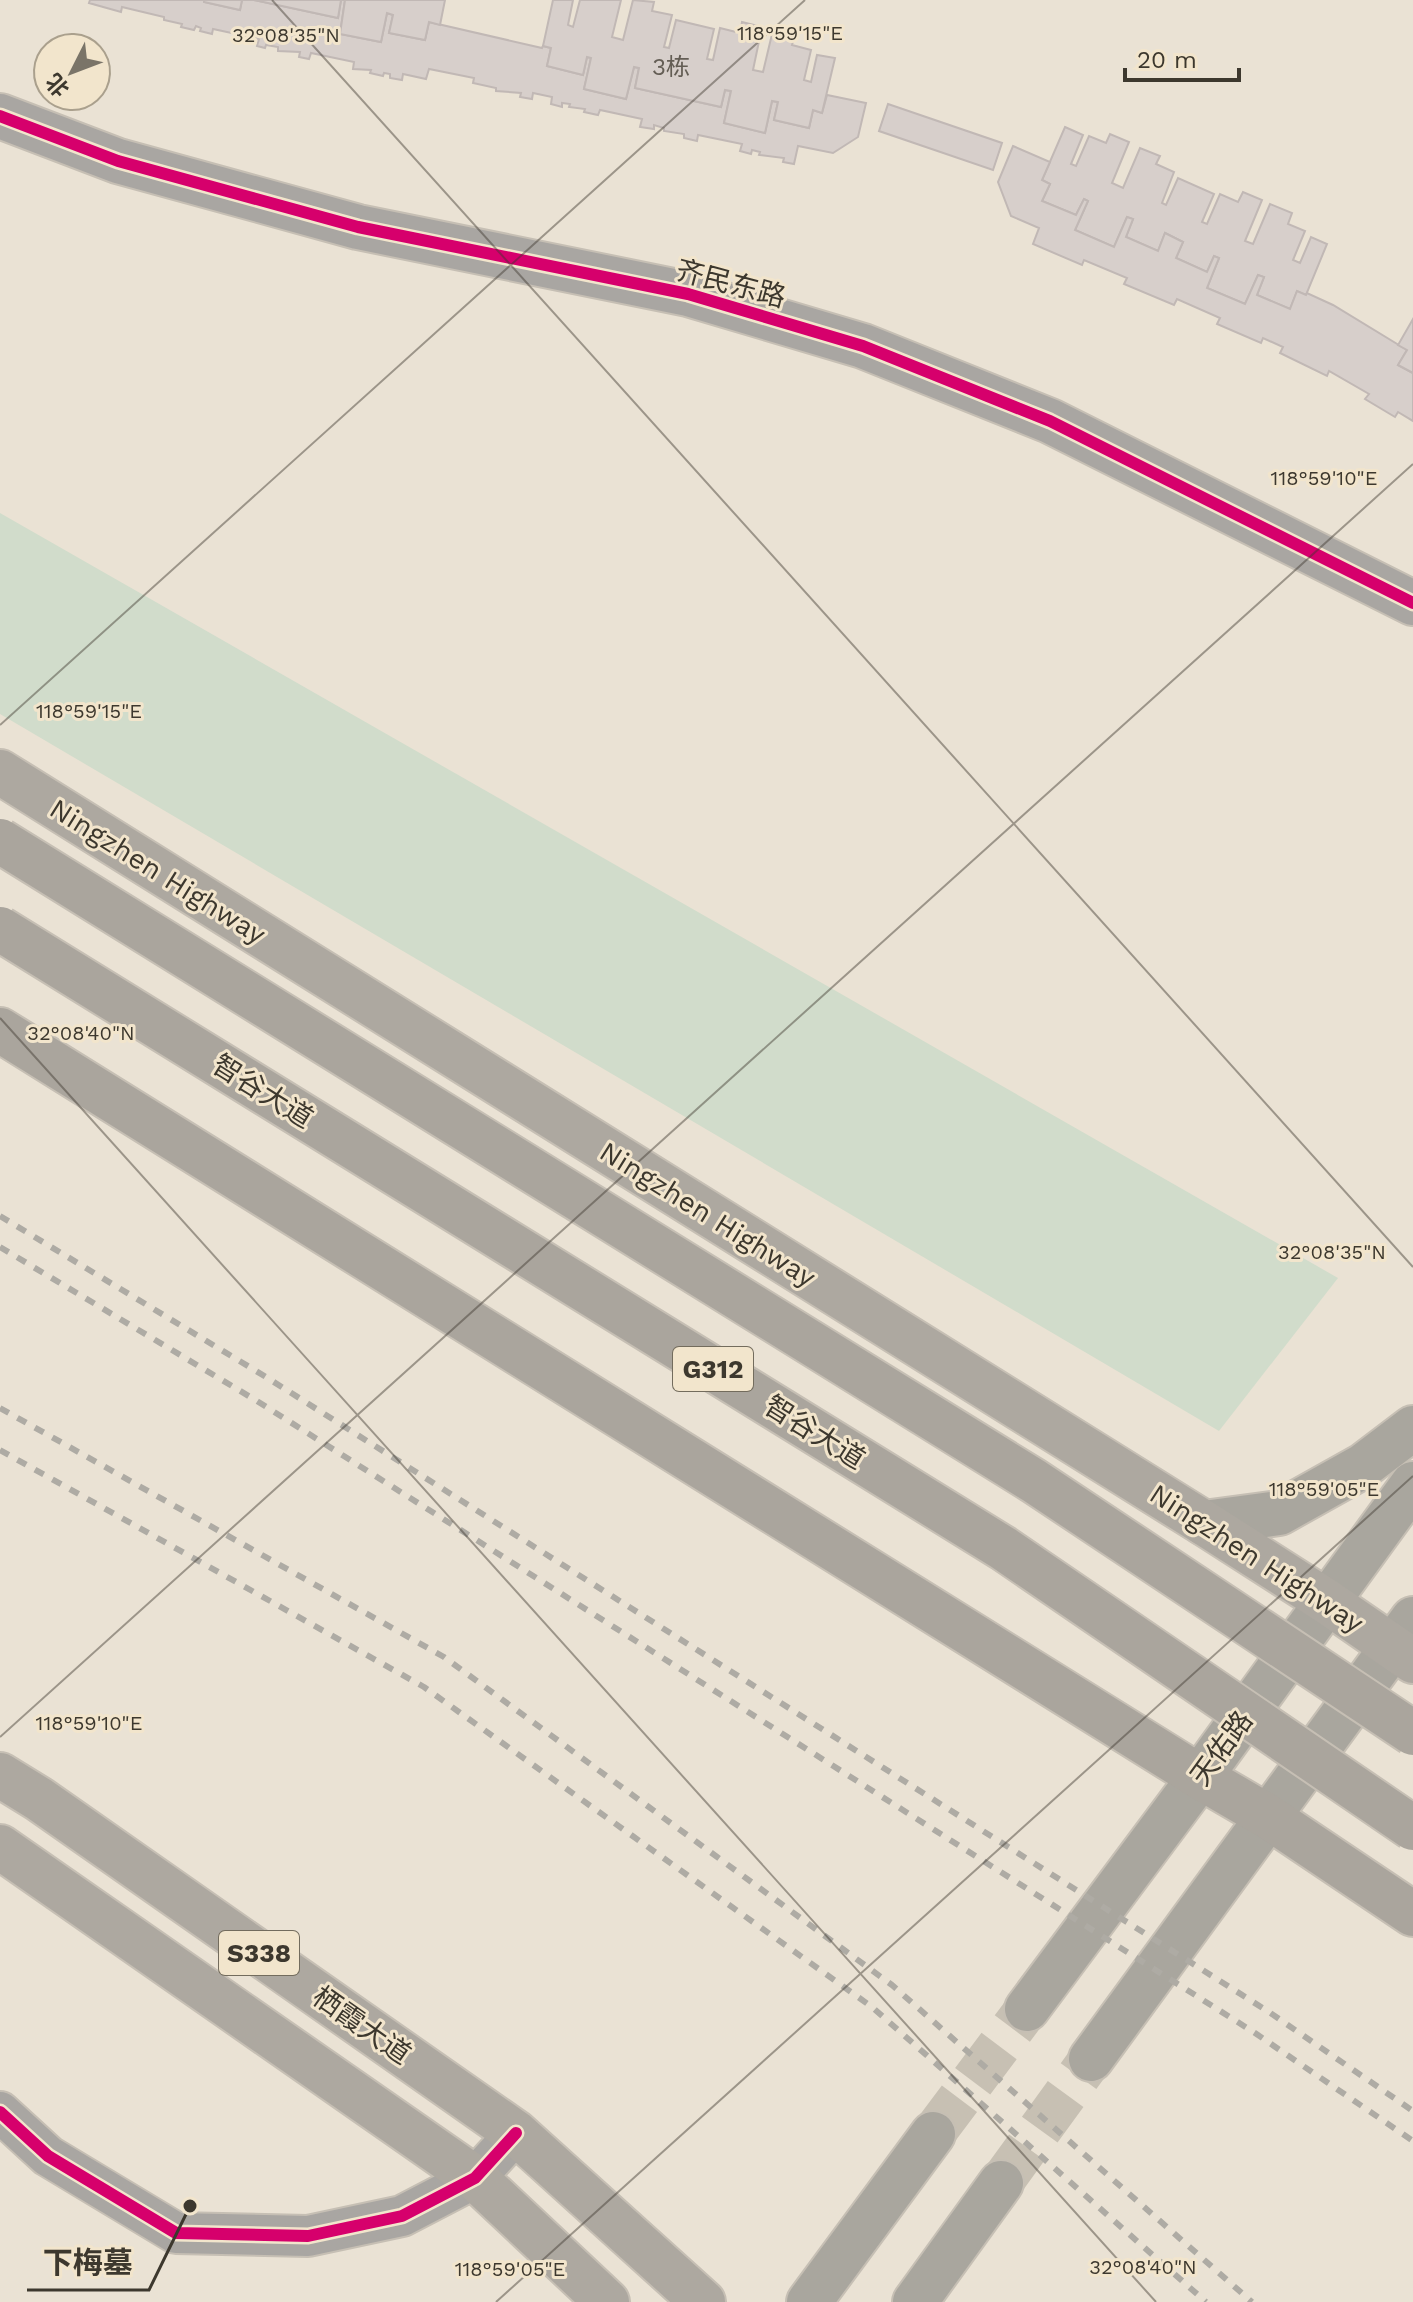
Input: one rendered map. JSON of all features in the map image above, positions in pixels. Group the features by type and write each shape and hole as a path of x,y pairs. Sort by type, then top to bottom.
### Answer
{"highway":[{"name":"G312","path":"0,841 1034,1481 1413,1733"},
{"name":"智谷大道","path":"0,929 1003,1548 1413,1828"},
{"path":"0,1030 1267,1816 1413,1914"}],"main road":[{"name":"Ningzhen Highway","path":"0,772 1326,1601 1407,1642"},
{"path":"1204,1523 1279,1513 1363,1466 1413,1428"},
{"name":"天佑路","path":"1027,2009 1413,1484"},
{"path":"1091,2059 1267,1816 1407,1642"},
{"name":"栖霞大道","path":"0,1775 39,1799 516,2133 703,2302"},
{"name":"S338","path":"0,1847 475,2178 607,2302"},
{"path":"809,2302 933,2134"},
{"path":"915,2302 1001,2183"}],"street":[{"name":"齐民东路","path":"0,116 118,161 343,223 688,294 863,346 1050,421 1413,603"},
{"path":"0,2112 48,2156 176,2233 308,2236 402,2216 475,2178 516,2133"}],"green space":[{"path":"0,513 1338,1278 1219,1431 0,714"}],"building":[{"path":"90,0 204,0 240,10 242,0 254,0 338,18 341,0 345,0 340,34 381,42 387,13 393,15 389,33 425,40 429,22 543,46 551,48 547,66 583,75 587,57 591,58 584,89 626,99 634,67 639,68 635,88 721,107 725,90 731,91 724,123 765,133 772,101 778,102 774,120 809,128 813,110 822,113 827,95 866,103 858,137 833,153 798,146 794,164 783,162 784,158 759,155 760,152 752,150 751,154 740,151 742,144 698,135 697,141 654,125 654,129 640,127 642,119 600,110 598,115 569,107 570,104 562,103 562,107 551,104 552,97 533,93 532,99 520,97 521,93 496,91 496,88 473,83 474,78 429,69 426,79 403,74 402,80 390,78 390,74 384,73 383,76 370,73 371,70 353,69 354,62 311,53 309,59 299,57 300,52 257,46 259,39 213,29 212,34 200,31 201,28 196,26 194,30 181,27 182,24 164,20 164,17 122,7 121,12 89,3"},
{"path":"204,0 242,0 240,10"},
{"path":"254,0 341,0 338,18"},
{"path":"345,0 445,0 440,25 429,22 425,40 389,33 393,15 387,13 381,42 340,34"},
{"path":"553,0 573,0 568,25 573,27 580,0 621,0 612,37 623,40 633,0 654,2 652,11 672,15 664,47 669,48 676,20 714,29 707,59 713,60 720,28 740,33 742,22 762,27 753,70 763,72 773,30 795,35 792,45 811,50 804,80 811,82 817,55 835,58 822,113 813,110 809,128 774,120 778,102 772,101 765,133 724,123 731,91 725,90 721,107 635,88 639,68 634,67 626,99 584,89 591,58 587,57 583,75 547,66 551,48 543,46"},
{"path":"888,104 1002,143 993,170 879,131"},
{"path":"1065,127 1083,135 1071,164 1076,166 1089,136 1106,143 1110,134 1129,142 1112,183 1123,188 1140,148 1160,156 1156,164 1174,172 1162,203 1166,205 1178,178 1214,194 1202,222 1207,224 1220,194 1238,202 1243,192 1262,200 1245,241 1253,244 1270,204 1292,213 1288,224 1305,231 1293,260 1300,263 1311,237 1327,244 1306,295 1297,291 1290,309 1257,295 1264,277 1258,275 1245,304 1207,288 1219,258 1214,256 1207,272 1176,258 1183,242 1165,233 1158,251 1126,237 1133,219 1127,217 1114,247 1075,230 1088,201 1084,199 1076,215 1042,201 1050,184 1042,180"},
{"path":"1013,146 1050,162 1042,180 1050,184 1042,201 1076,215 1084,199 1088,201 1075,230 1114,247 1127,217 1133,219 1126,237 1158,251 1165,233 1183,242 1176,258 1207,272 1214,256 1219,258 1207,288 1245,304 1258,275 1264,277 1257,295 1290,309 1297,291 1307,293 1333,305 1407,350 1398,365 1413,373 1413,421 1398,412 1395,417 1365,399 1369,394 1329,371 1327,376 1280,353 1283,347 1263,338 1261,343 1217,324 1220,318 1177,299 1174,305 1124,284 1127,278 1084,260 1082,265 1033,244 1039,228 1011,216 998,182"},
{"path":"1413,319 1413,373 1398,365 1407,350 1398,345"}],"tunnel":[{"path":"933,2134 1027,2009"},
{"path":"1001,2183 1091,2059"}],"railway":[{"path":"0,1216 266,1377 1269,2012 1413,2111"},
{"path":"0,1247 257,1401 1255,2033 1413,2141"},
{"path":"0,1408 444,1657 892,1985 1252,2302"},
{"path":"0,1450 424,1687 872,2007 1206,2302"}],"cycle path":[{"path":"0,116 118,161 358,227 688,294 863,346 1050,421 1413,603"},
{"path":"0,2112 48,2156 176,2233 308,2236 402,2216 475,2178 516,2133"}],"place":[{"name":"下梅墓","path":"190,2206"}]}
